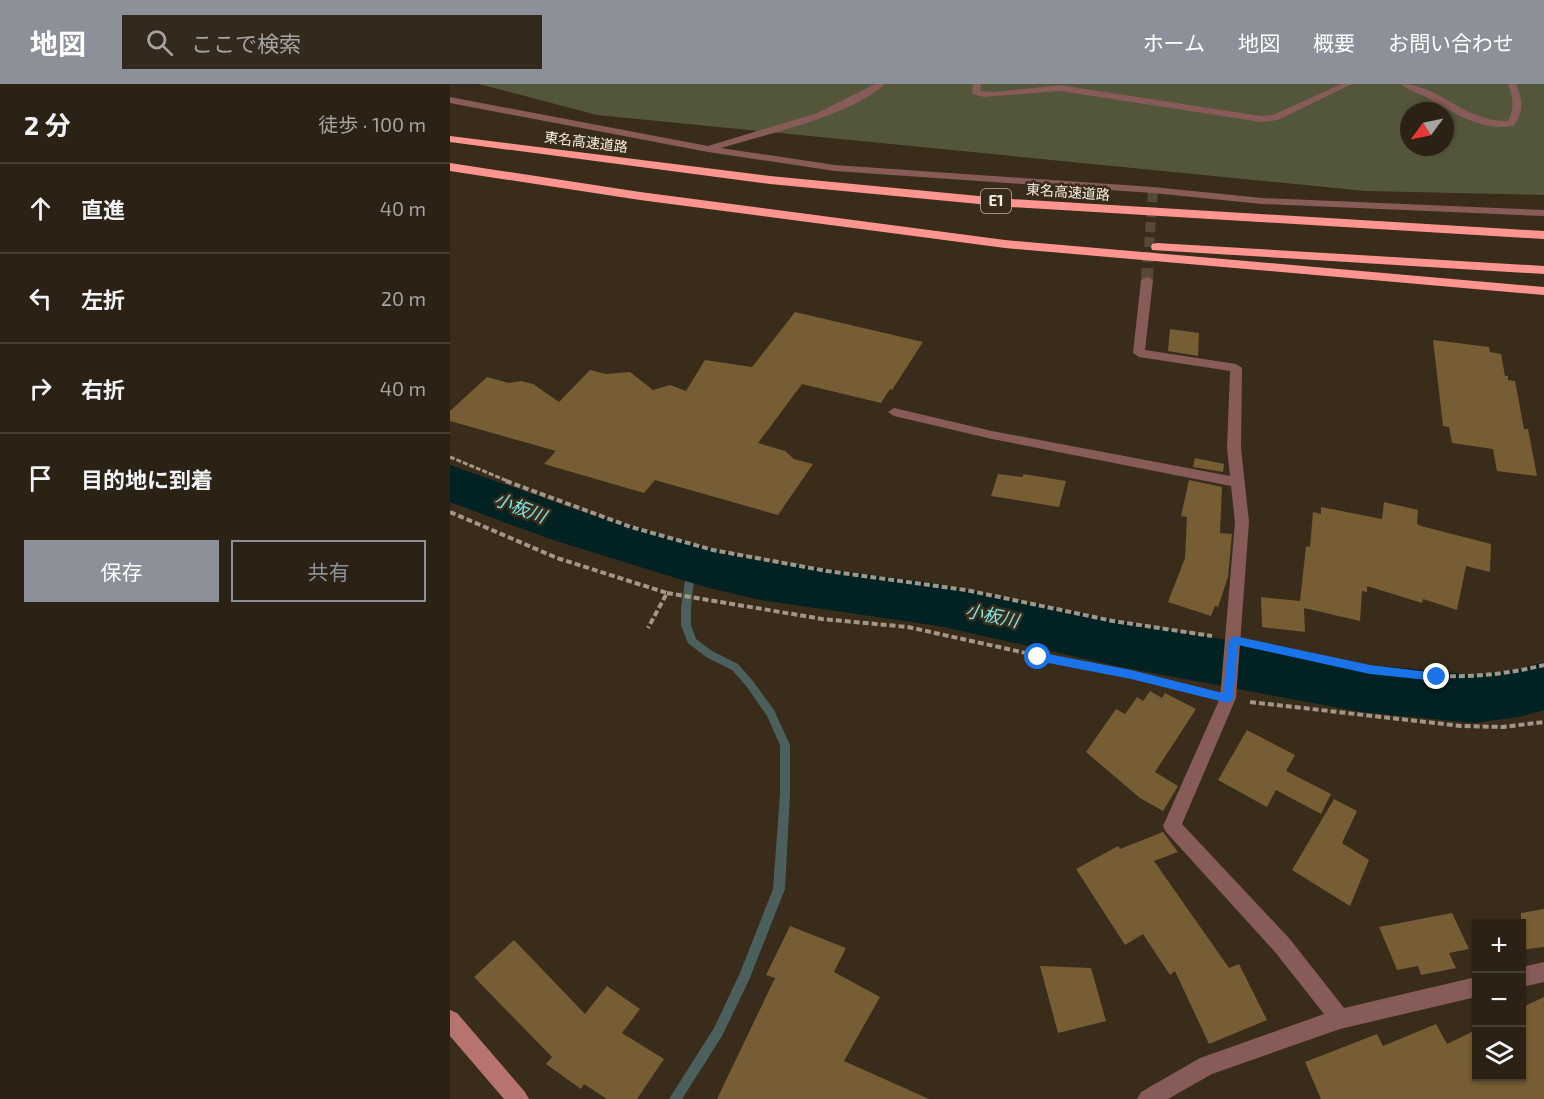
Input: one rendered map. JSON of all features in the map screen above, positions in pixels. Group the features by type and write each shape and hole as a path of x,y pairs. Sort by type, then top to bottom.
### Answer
{"highway":[{"name":"東名高速道路","path":"450,139 770,180 1010,203 1544,235"},
{"name":"E1","path":"450,167 652,198 1005,244 1544,291"},
{"name":"E1","path":"809,218 1138,246 1544,270"}],"street":[{"path":"708,149 825,112 852,101 881,84"},
{"path":"977,84 975,92 986,96 1034,88 1060,88 1261,119 1275,118 1348,84"},
{"path":"1405,84 1465,116 1500,125 1511,124 1517,114 1520,102 1512,84"},
{"path":"450,100 708,149 835,168 1154,190 1262,201 1544,213"},
{"path":"1147,280 1139,353 1236,368 1234,448 1242,522 1228,699 1172,826 1282,945 1340,1019"},
{"path":"894,412 992,435 1238,482"},
{"path":"1526,975 1544,972"},
{"path":"1148,1099 1207,1065 1340,1019 1472,988"},
{"path":"450,1020 518,1099"}],"path":[{"path":"450,457 535,493 631,527 713,550 826,571 966,590 1113,621 1234,640 1370,670 1437,677 1494,675 1544,665"},
{"path":"450,512 554,560 667,593 822,619 908,627 1131,675 1228,699 1395,721 1474,727 1544,722"},
{"path":"648,628 667,593"}],"green space":[{"path":"479,84 1544,84 1544,195 1366,191 597,115"}],"building":[{"path":"795,312 923,342 881,403 802,384 758,443 785,451 794,459 813,464 778,515 655,480 644,493 544,464 556,451 450,421 450,411 487,377 509,383 521,381 533,384 559,402 590,370 606,374 630,372 653,390 670,385 686,391 705,360 752,367"},
{"path":"1170,329 1199,333 1198,356 1168,351"},
{"path":"1433,340 1489,347 1490,352 1501,354 1505,376 1508,376 1508,380 1515,381 1524,429 1528,429 1537,476 1497,471 1493,449 1452,443 1449,427 1443,426"},
{"path":"1195,458 1224,464 1223,472 1193,467"},
{"path":"998,474 1023,477 1023,474 1066,481 1059,507 991,496"},
{"path":"1189,480 1222,487 1220,533 1232,534 1228,577 1218,607 1215,606 1211,616 1168,602 1185,558 1187,517 1181,516"},
{"path":"1384,502 1418,510 1417,524 1421,526 1491,544 1490,572 1466,566 1457,610 1423,599 1422,603 1367,586 1367,592 1362,591 1360,621 1304,608 1305,632 1262,627 1261,597 1300,601 1306,546 1310,547 1313,512 1321,514 1321,507 1382,519"},
{"path":"1150,691 1162,698 1165,693 1196,709 1155,772 1178,786 1163,811 1140,798 1086,752 1116,709 1125,714 1137,697 1143,701"},
{"path":"1247,730 1295,755 1286,771 1331,794 1321,814 1276,790 1267,807 1218,780"},
{"path":"1334,799 1357,811 1342,843 1369,860 1350,906 1292,870"},
{"path":"1163,832 1178,852 1154,861 1229,968 1239,964 1267,1020 1209,1044 1175,971 1170,975 1143,934 1125,945 1076,869 1118,846 1120,849"},
{"path":"1544,909 1544,947 1526,949 1526,919 1521,919 1521,913"},
{"path":"1452,913 1469,949 1449,953 1456,968 1421,975 1418,966 1397,970 1379,927"},
{"path":"790,926 846,948 834,972 880,997 844,1061 929,1099 717,1099 775,978 766,975"},
{"path":"514,940 585,1014 607,986 640,1009 622,1033 664,1059 637,1099 607,1099 584,1084 581,1089 546,1064 552,1057 474,977"},
{"path":"1040,966 1091,968 1106,1021 1058,1033"},
{"path":"1544,997 1544,1099 1321,1099 1305,1062 1377,1034 1383,1046 1436,1024 1447,1044 1472,1032 1472,1081 1526,1081 1526,1006"}],"waterway":[{"name":"小板川","path":"450,482 497,502 571,527 705,567 760,580 939,605 1126,645 1361,688 1474,699 1519,693 1544,686"},
{"path":"635,545 680,569 690,580 686,625 692,641 709,654 735,667 771,713 785,745 785,794 779,889 745,976 718,1032 675,1099"}],"tunnel":[{"path":"1148,262 1153,190"},
{"path":"1147,280 1148,260"}],"route":[{"path":"1038,657 1131,675 1228,699 1234,640 1370,670 1437,677"}]}
